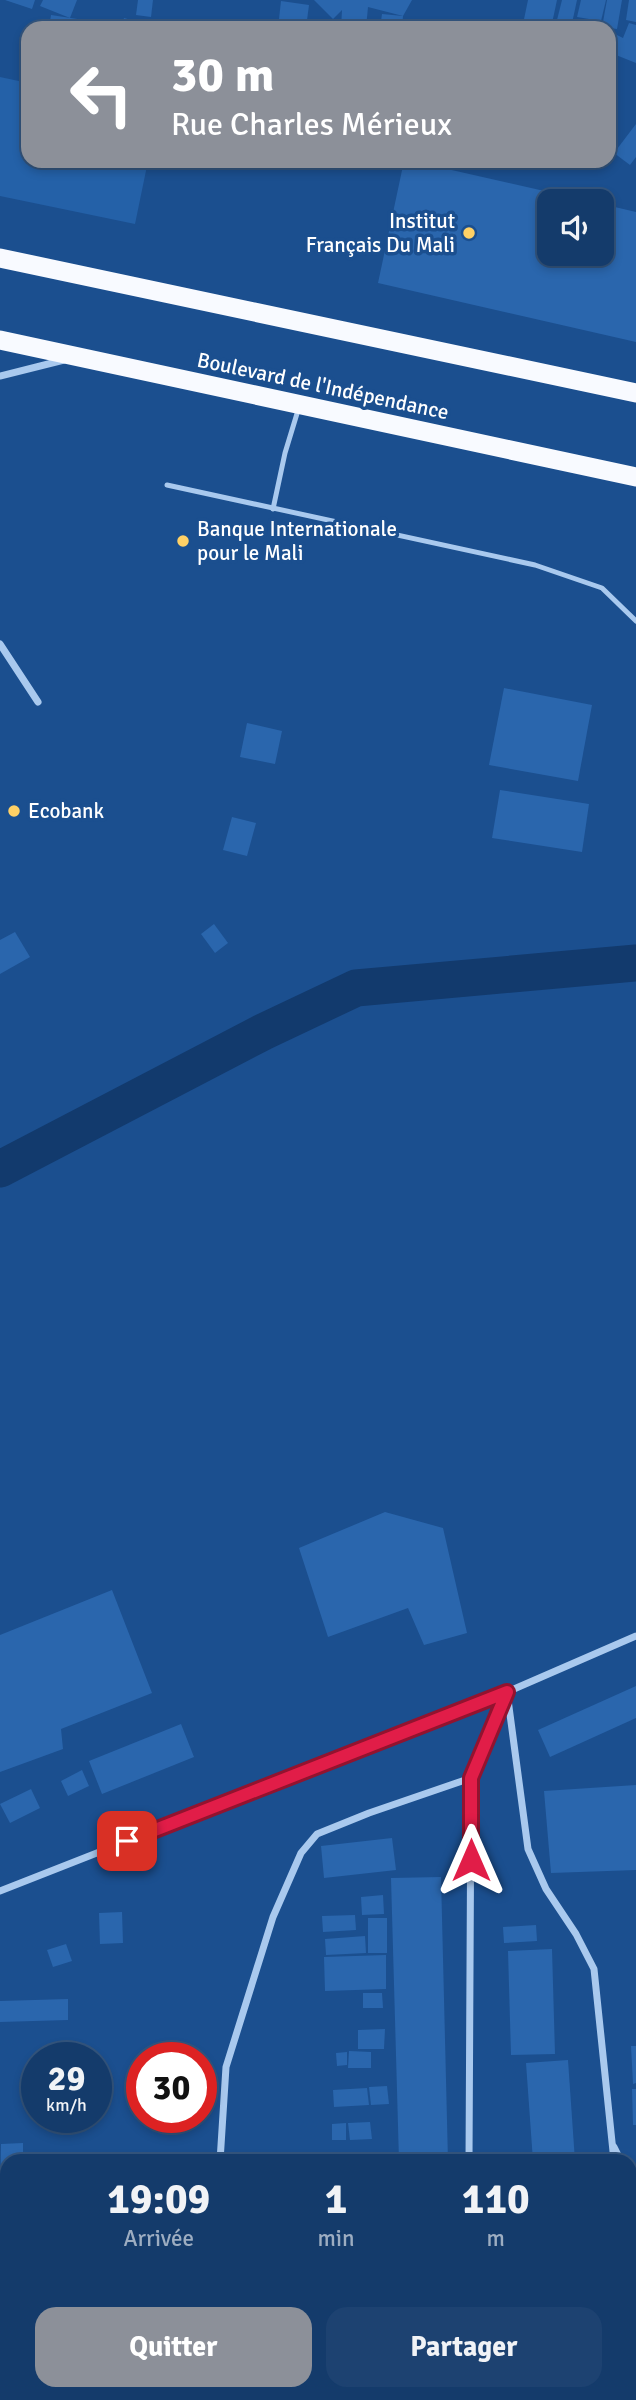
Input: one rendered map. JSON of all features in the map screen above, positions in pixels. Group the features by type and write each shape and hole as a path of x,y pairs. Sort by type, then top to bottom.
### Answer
{"highway":[{"path":"0,258 636,393"},
{"name":"Boulevard de l'Indépendance","path":"0,340 636,477"}],"street":[{"path":"0,376 75,356"},
{"path":"0,644 38,702"},
{"path":"0,1891 507,1692 636,1636"},
{"path":"469,2154 471,1778 507,1692"},
{"path":"507,1692 528,1849 546,1889 576,1934 594,1969 613,2154"},
{"path":"220,2154 226,2067 273,1917 300,1853 317,1834 471,1778"},
{"path":"612,2143 618,2154"}],"lane":[{"path":"273,509 285,453 300,404"},
{"path":"167,485 536,565 602,588 636,621"}],"shaded area":[{"path":"0,77 21,82 21,168 147,168 135,224 0,196"}],"building":[{"path":"5,0 35,0 32,9"},
{"path":"43,0 77,0 70,18 40,6"},
{"path":"138,0 153,0 151,17 136,15"},
{"path":"314,0 412,0 403,16 368,7 367,21 341,21 342,10 333,19"},
{"path":"528,0 557,0 552,21 524,21"},
{"path":"562,0 577,0 572,21 557,21"},
{"path":"581,0 606,0 601,21 577,17"},
{"path":"607,0 622,0 617,29 616,21 603,21"},
{"path":"629,0 636,0 636,22 626,20"},
{"path":"281,1 309,5 307,21 279,21"},
{"path":"382,14 403,16 403,21 381,21"},
{"path":"51,15 91,21 50,21"},
{"path":"629,23 636,25 636,63 616,55 616,34 623,38"},
{"path":"636,124 636,157 630,165 616,154 616,150"},
{"name":"Institut Français Du Mali","path":"403,168 443,168 537,189 537,266 614,266 614,207 636,212 636,342 378,283"},
{"path":"504,688 592,705 578,781 489,765"},
{"path":"247,723 282,731 275,764 240,757"},
{"path":"500,790 589,804 582,852 492,838"},
{"path":"232,817 256,823 247,856 223,850"},
{"path":"214,924 228,943 215,953 201,934"},
{"path":"15,932 30,957 0,974 0,940"},
{"path":"385,1512 443,1528 467,1633 424,1645 408,1608 328,1637 299,1548"},
{"path":"112,1590 152,1693 61,1729 63,1749 0,1772 0,1635"},
{"path":"636,1686 636,1718 550,1757 538,1730"},
{"path":"181,1724 194,1757 102,1794 89,1761"},
{"path":"82,1770 89,1786 68,1796 61,1781"},
{"path":"636,1785 636,1870 551,1873 544,1791"},
{"path":"31,1789 40,1808 10,1823 0,1804"},
{"path":"392,1838 396,1870 324,1878 321,1846"},
{"path":"441,1877 448,2154 399,2154 391,1878"},
{"path":"383,1895 384,1914 362,1915 361,1897"},
{"path":"122,1912 123,1943 100,1944 99,1913"},
{"path":"355,1915 356,1930 323,1932 322,1916"},
{"path":"368,1918 387,1918 387,1953 368,1953"},
{"path":"536,1925 537,1941 504,1943 503,1927"},
{"path":"365,1936 366,1953 326,1955 325,1939"},
{"path":"66,1944 72,1961 53,1967 47,1950"},
{"path":"552,1949 555,2054 511,2055 508,1951"},
{"path":"386,1955 386,1989 325,1991 324,1957"},
{"path":"363,1993 382,1993 383,2008 363,2008"},
{"path":"68,1999 68,2020 0,2022 0,2001"},
{"path":"385,2029 384,2049 358,2049 358,2030"},
{"path":"631,2046 636,2046 636,2083 633,2084"},
{"path":"349,2051 371,2052 371,2068 348,2068"},
{"path":"347,2052 347,2065 337,2066 336,2053"},
{"path":"568,2060 575,2154 532,2154 526,2063"},
{"path":"387,2086 389,2104 371,2105 369,2087"},
{"path":"367,2088 369,2105 334,2107 333,2090"},
{"path":"632,2089 636,2089 636,2125 633,2125"},
{"path":"370,2122 372,2139 350,2140 348,2123"},
{"path":"346,2123 346,2140 332,2140 332,2124"},
{"path":"23,2143 23,2154 1,2154 1,2144"}],"waterway":[{"path":"0,1169 263,1032 356,988 636,963"}],"place":[{"name":"Institut Français Du Mali","path":"469,233"},
{"name":"Banque Internationale pour le Mali","path":"183,541"},
{"name":"Ecobank","path":"14,811"}],"route":[{"path":"127,1841 507,1692 471,1778 471,1860"}]}
